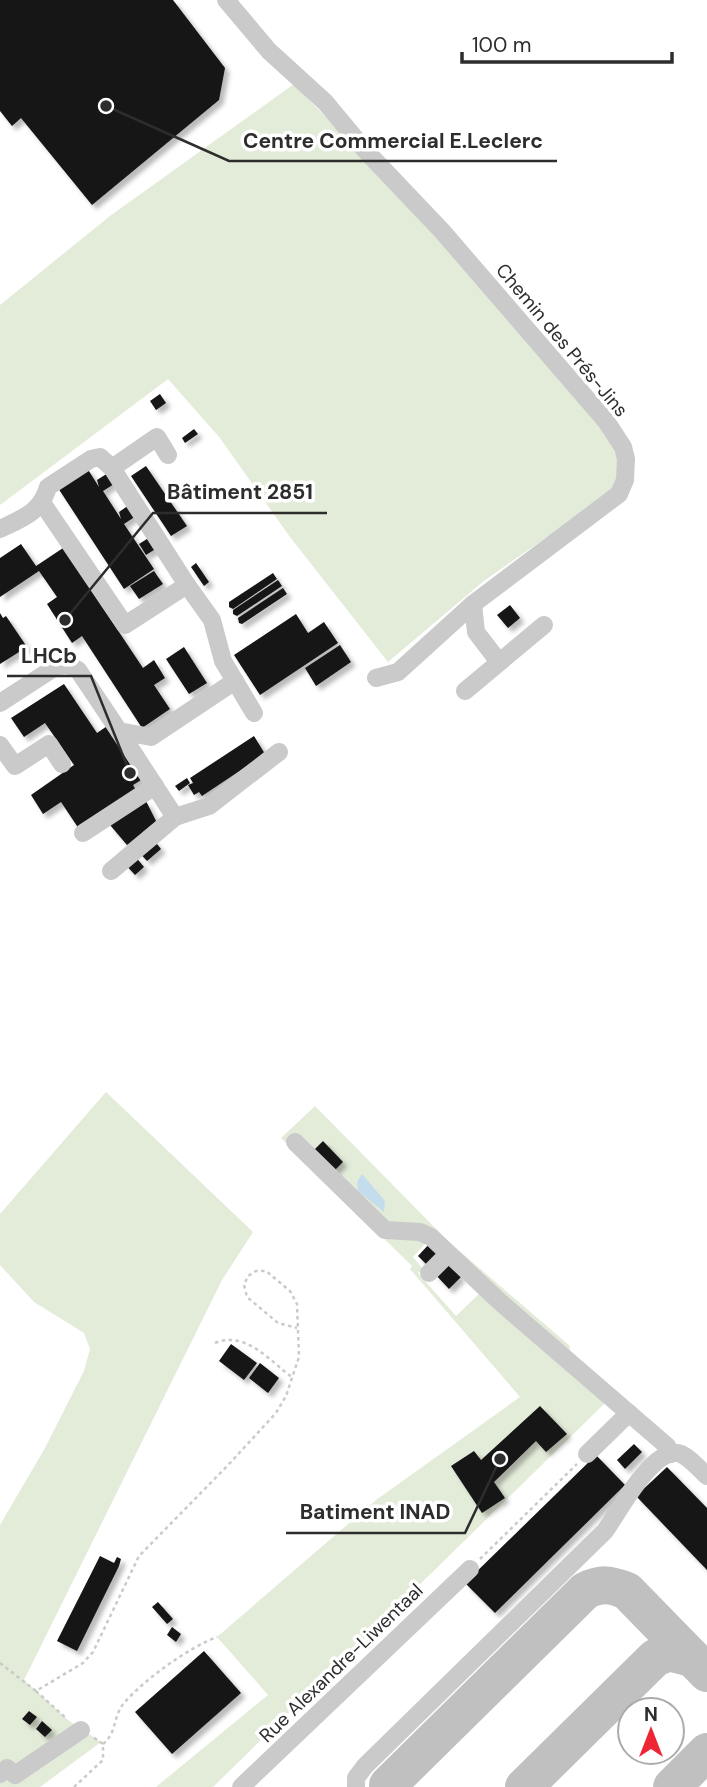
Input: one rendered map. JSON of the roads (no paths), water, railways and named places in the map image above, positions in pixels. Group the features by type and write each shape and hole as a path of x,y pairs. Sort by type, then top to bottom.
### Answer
{"street":[{"name":"Chemin des Prés-Jins","path":"226,0 269,51 325,102 365,150 463,254 606,421 623,447 626,469 619,494 473,604 398,672 376,678"},
{"path":"112,468 157,437 169,455"},
{"path":"0,529 43,503 48,487 91,459 100,457 112,468 212,620 223,661 254,713"},
{"path":"43,503 125,625 187,585"},
{"path":"473,604 476,632 499,662"},
{"path":"465,691 544,625"},
{"path":"0,703 57,666 68,665 78,670 175,817"},
{"path":"119,731 151,737 235,681"},
{"path":"0,745 15,766 49,744 62,764"},
{"path":"111,871 175,817 209,806 279,752"},
{"path":"83,833 155,786"},
{"path":"295,1142 385,1230 420,1232 431,1237 629,1413 671,1454"},
{"path":"429,1273 448,1254"},
{"path":"587,1454 629,1413"},
{"path":"356,1787 356,1778 365,1766 605,1531 630,1491 660,1460 671,1454 682,1455 707,1476"},
{"name":"Rue Alexandre-Liwentaal","path":"241,1787 470,1569"},
{"path":"2,1768 15,1775 81,1730"}],"water":[{"path":"362,1174 385,1201 384,1212 358,1191 357,1182"}],"place":[{"name":"Centre Commercial E.Leclerc","path":"106,106"},
{"name":"Bâtiment 2851","path":"65,620"},
{"name":"LHCb","path":"130,773"},
{"name":"Batiment INAD","path":"500,1459"}]}
